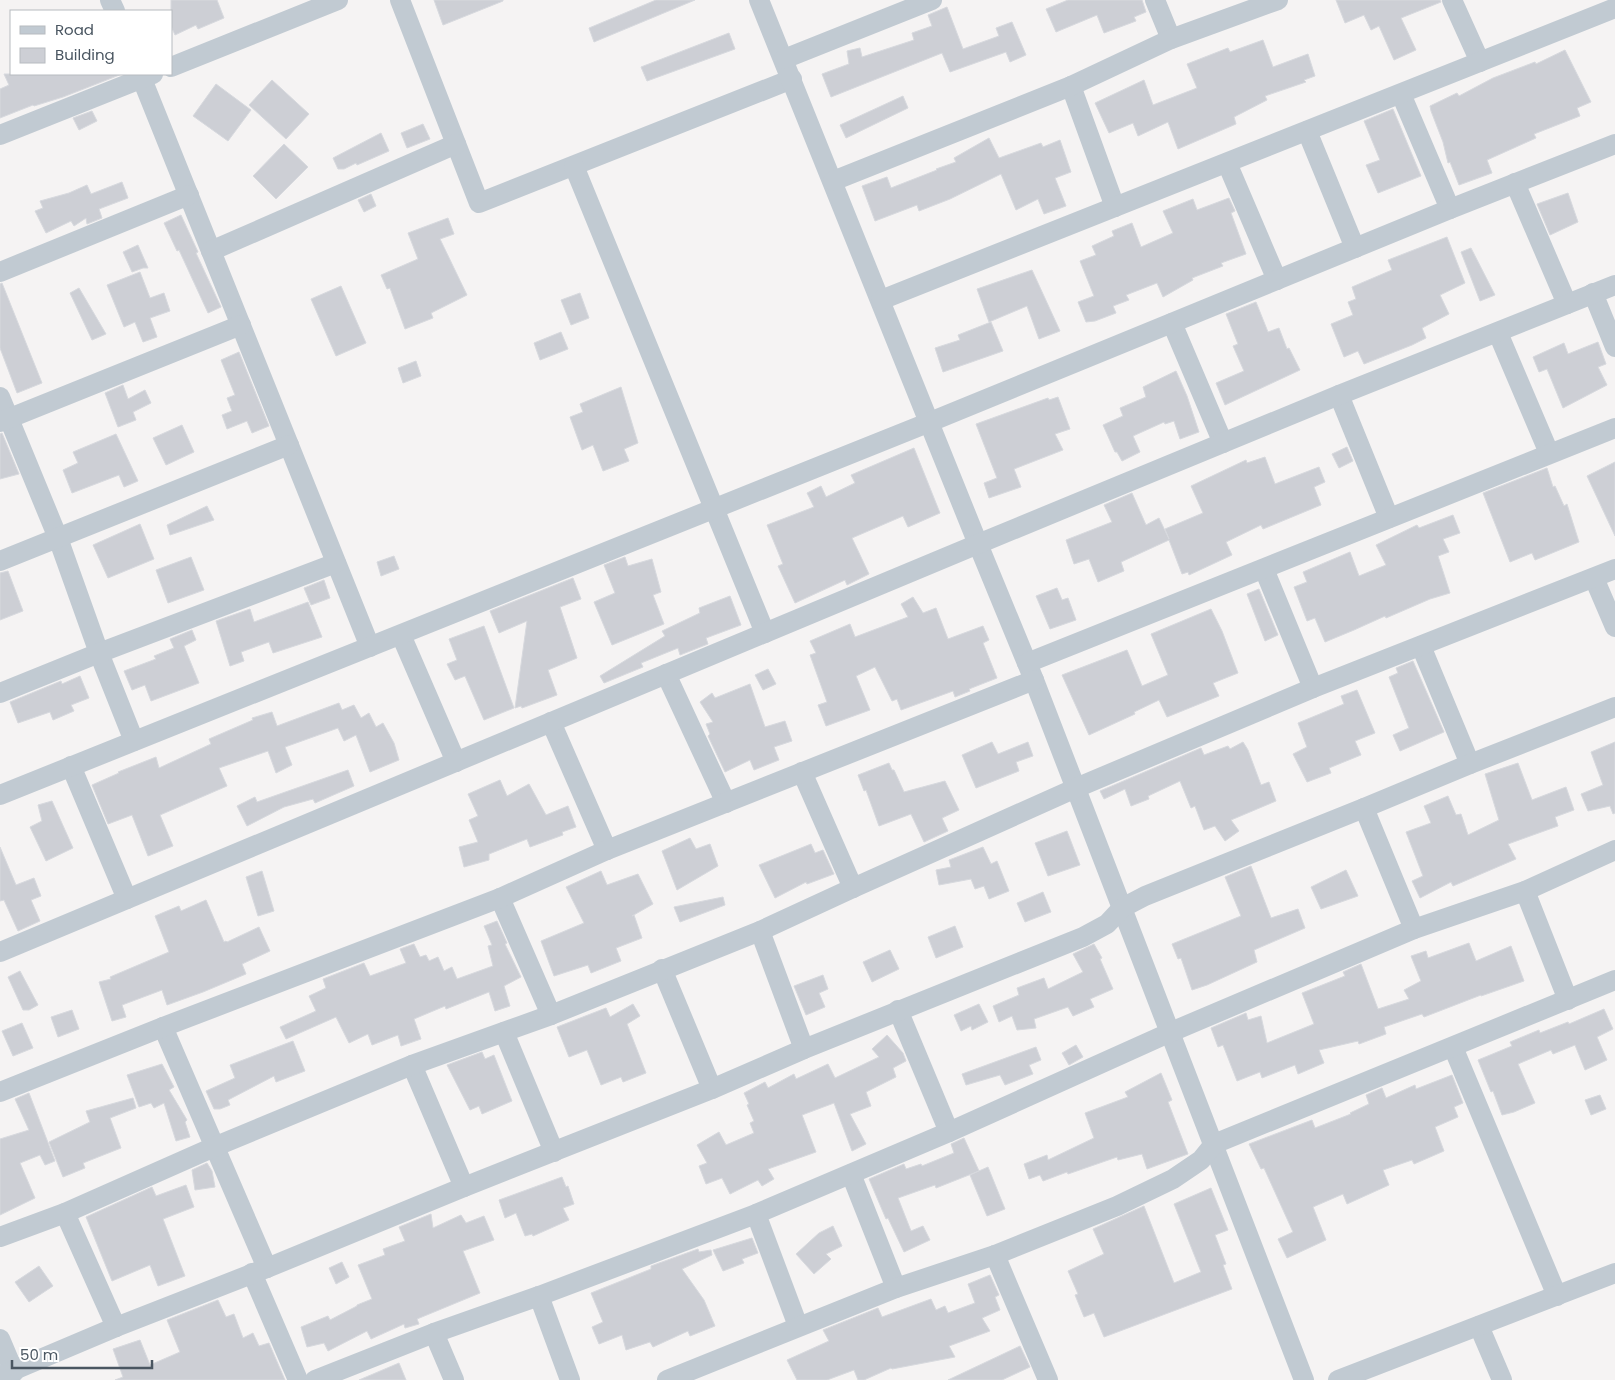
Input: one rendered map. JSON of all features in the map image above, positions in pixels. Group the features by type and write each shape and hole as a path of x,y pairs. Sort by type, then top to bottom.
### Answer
{"street":[{"path":"172,66 338,0"},
{"path":"400,0 479,203 792,79"},
{"path":"759,0 1031,671 1304,1380"},
{"path":"784,59 932,0"},
{"path":"1155,0 1171,39"},
{"path":"833,181 1071,86 1171,39 1278,0"},
{"path":"1452,0 1480,62"},
{"path":"881,300 1615,8"},
{"path":"0,135 145,75 189,195 370,648"},
{"path":"1071,86 1116,206"},
{"path":"1401,94 1450,210"},
{"path":"1307,131 1355,248"},
{"path":"211,251 456,144"},
{"path":"0,795 370,648 1615,144"},
{"path":"1227,162 1277,280"},
{"path":"574,166 765,633"},
{"path":"1515,183 1567,304"},
{"path":"0,272 189,195"},
{"path":"0,952 978,544 1339,395 1615,285"},
{"path":"1592,294 1615,347"},
{"path":"1172,323 1223,443"},
{"path":"4,420 241,325"},
{"path":"1498,332 1549,453"},
{"path":"1339,395 1389,518"},
{"path":"0,397 4,420 58,538 98,653 134,741"},
{"path":"0,1092 163,1027 500,898 607,850 802,772 1264,569 1549,453 1614,432"},
{"path":"0,561 289,445"},
{"path":"0,693 98,653 336,563"},
{"path":"1264,569 1313,688"},
{"path":"0,1237 65,1213 214,1147 412,1065 551,1015 760,931 1076,788 1313,688 1615,569"},
{"path":"1594,578 1615,627"},
{"path":"401,635 456,762"},
{"path":"1421,646 1470,764"},
{"path":"666,674 726,803"},
{"path":"0,1339 7,1374 116,1327 464,1186 712,1089 898,1010 1082,937 1107,924 1122,908 1145,896 1615,707"},
{"path":"551,722 607,850"},
{"path":"71,766 127,899"},
{"path":"802,772 852,888"},
{"path":"1364,808 1414,929"},
{"path":"315,1380 434,1333 539,1296 756,1214 948,1132 1170,1032 1414,929 1525,891 1615,850"},
{"path":"1525,891 1568,1000"},
{"path":"500,898 551,1015"},
{"path":"760,931 804,1049"},
{"path":"662,969 712,1089"},
{"path":"667,1380 692,1375 798,1326 896,1288 995,1255 1117,1206 1173,1179 1201,1160 1214,1144 1615,980"},
{"path":"898,1010 948,1132"},
{"path":"163,1027 214,1147 260,1270 298,1380"},
{"path":"504,1032 554,1152"},
{"path":"1453,1047 1557,1296"},
{"path":"412,1065 464,1186"},
{"path":"851,1174 896,1288"},
{"path":"65,1213 116,1327"},
{"path":"756,1214 798,1326"},
{"path":"995,1255 1048,1380"},
{"path":"1338,1380 1615,1273"},
{"path":"539,1296 570,1380"},
{"path":"1479,1326 1502,1380"},
{"path":"434,1333 454,1380"}],"building":[{"path":"171,0 217,0 224,18 198,29 196,25 175,35 172,28"},
{"path":"434,0 503,0 503,1 443,25"},
{"path":"656,0 695,0 594,42 589,28"},
{"path":"1068,0 1142,0 1146,12 1134,17 1136,21 1104,33 1097,15 1056,32 1046,9"},
{"path":"1336,0 1440,0 1441,2 1401,18 1416,50 1394,60 1379,26 1371,30 1364,15 1345,23"},
{"path":"947,7 963,49 999,36 996,28 1012,22 1026,55 1010,62 1006,52 950,72 942,53 831,97 822,74 849,64 847,51 860,48 862,57 914,40 912,33 932,26 928,15"},
{"path":"729,33 735,49 647,81 641,67"},
{"path":"1263,40 1273,67 1308,54 1315,76 1304,80 1306,82 1265,96 1267,100 1234,117 1236,124 1178,149 1168,122 1138,136 1133,123 1109,133 1095,103 1144,80 1153,105 1197,88 1187,64 1228,48 1230,52"},
{"path":"1565,50 1591,102 1577,108 1580,116 1534,134 1536,138 1487,160 1492,173 1459,185 1450,162 1448,163 1443,142 1430,106 1457,93 1459,96 1493,78 1535,62 1536,64"},
{"path":"4,74 119,75 63,97 33,105 0,118 0,89 9,85"},
{"path":"272,80 309,114 286,139 249,105"},
{"path":"216,84 251,110 228,141 193,116"},
{"path":"903,96 908,108 846,138 840,125"},
{"path":"1393,109 1421,176 1378,193 1366,165 1380,160 1364,121"},
{"path":"92,111 97,121 79,130 73,118"},
{"path":"423,124 430,139 407,148 401,133"},
{"path":"381,133 389,151 357,165 356,163 344,169 338,169 333,158"},
{"path":"989,138 999,158 1041,143 1043,147 1060,140 1071,172 1055,178 1066,206 1044,214 1038,199 1016,210 1001,174 950,199 919,211 917,205 875,221 862,186 887,177 891,188 956,162 954,158"},
{"path":"284,144 308,167 276,199 253,176"},
{"path":"122,182 128,198 99,209 102,218 87,224 86,218 74,226 71,221 46,233 35,211 43,208 40,201 69,193 87,185 91,194"},
{"path":"1568,193 1578,222 1550,235 1537,204"},
{"path":"371,194 376,206 364,212 358,200"},
{"path":"1229,198 1235,211 1231,213 1246,254 1221,263 1223,266 1192,278 1193,280 1163,297 1157,283 1126,295 1129,300 1113,306 1116,313 1095,321 1086,322 1078,302 1094,296 1080,261 1096,255 1092,246 1114,236 1112,231 1132,223 1141,247 1173,233 1163,211 1193,199 1197,210"},
{"path":"181,215 221,307 208,313 179,250 177,251 164,223"},
{"path":"448,218 454,234 440,239 467,295 431,313 433,318 405,329 390,288 387,289 381,275 418,259 408,233"},
{"path":"1447,237 1465,283 1440,295 1449,314 1422,328 1426,338 1412,345 1364,364 1358,351 1344,357 1331,324 1353,315 1348,302 1356,299 1352,287 1392,270 1388,260"},
{"path":"138,245 148,268 132,272 123,252"},
{"path":"1471,248 1495,295 1480,301 1461,252"},
{"path":"1032,270 1060,331 1039,339 1027,306 989,322 977,289"},
{"path":"140,272 150,298 164,293 170,311 150,318 157,337 143,342 135,322 124,327 107,285"},
{"path":"2,283 42,383 17,393 0,348 0,284"},
{"path":"341,286 366,343 336,356 311,299"},
{"path":"79,288 106,334 92,340 70,293"},
{"path":"580,293 589,318 571,325 561,300"},
{"path":"1256,302 1268,332 1279,328 1287,349 1289,348 1300,370 1225,405 1216,383 1244,371 1233,346 1238,344 1226,314"},
{"path":"991,322 1003,351 943,372 935,348 960,340 958,335"},
{"path":"561,332 568,349 540,360 534,343"},
{"path":"1598,342 1606,364 1598,367 1607,385 1563,408 1547,369 1539,372 1533,357 1564,343 1568,354"},
{"path":"239,352 269,426 252,433 247,421 227,429 222,415 232,411 227,398 235,395 221,360"},
{"path":"416,361 421,376 403,383 398,368"},
{"path":"1176,371 1199,432 1180,439 1174,421 1165,424 1164,422 1133,436 1140,452 1122,461 1117,452 1115,452 1103,425 1123,416 1120,408 1146,397 1143,387"},
{"path":"123,385 128,399 145,390 151,403 133,412 136,420 118,427 105,393"},
{"path":"621,387 638,443 624,449 629,461 603,471 593,445 582,450 570,417 583,412 580,404"},
{"path":"1058,397 1070,429 1055,434 1063,450 1014,469 1021,487 989,498 984,483 997,478 976,424 1048,398 1049,400"},
{"path":"182,425 194,452 166,465 153,438"},
{"path":"2,433 19,474 0,479 0,434"},
{"path":"116,434 138,481 124,487 119,475 72,493 63,470 78,463 73,452"},
{"path":"1347,447 1353,461 1339,468 1332,454"},
{"path":"914,448 940,513 908,527 903,516 852,538 869,574 847,585 845,580 795,603 778,566 783,564 767,525 814,507 807,493 821,486 826,497 855,483 851,475"},
{"path":"1265,457 1275,484 1319,467 1325,482 1314,487 1321,505 1263,529 1261,525 1226,542 1232,555 1189,575 1188,572 1182,574 1169,540 1121,562 1124,571 1098,582 1089,559 1074,564 1066,540 1112,522 1104,505 1132,493 1146,525 1159,518 1169,539 1165,529 1203,513 1191,486 1246,460 1247,463"},
{"path":"1615,462 1615,536 1587,476"},
{"path":"1547,468 1553,487 1555,486 1564,506 1567,504 1579,542 1535,560 1532,553 1510,562 1483,493"},
{"path":"207,506 214,520 170,535 167,525"},
{"path":"1453,515 1460,533 1443,539 1449,552 1438,556 1450,593 1430,599 1386,618 1385,616 1325,642 1315,618 1307,621 1294,587 1307,582 1303,572 1350,552 1359,576 1386,565 1376,545 1417,525 1419,528"},
{"path":"140,524 154,559 108,578 93,545"},
{"path":"394,556 399,569 381,576 377,562"},
{"path":"191,557 204,590 168,603 156,570"},
{"path":"625,557 628,566 652,559 661,592 653,595 664,624 612,645 594,602 615,593 604,565"},
{"path":"8,571 23,611 0,620 0,573"},
{"path":"573,578 581,599 560,607 577,658 548,670 557,695 522,708 521,706 515,708 527,621 499,633 490,611"},
{"path":"324,580 330,598 311,605 304,588"},
{"path":"1057,588 1062,600 1068,598 1076,620 1050,629 1036,596"},
{"path":"1259,589 1278,635 1265,641 1247,594"},
{"path":"730,596 741,625 706,638 708,644 680,655 678,648 641,663 643,667 604,683 600,676 665,636 662,631 700,613 699,608"},
{"path":"913,597 923,613 936,608 948,639 983,626 989,640 983,643 997,678 969,689 970,691 955,697 953,691 901,710 897,699 892,701 875,667 856,676 870,710 826,726 818,705 827,702 810,655 816,653 810,641 850,624 855,637 908,617 901,604"},
{"path":"308,602 322,637 273,653 269,642 241,652 244,661 230,666 216,621 250,609 254,622"},
{"path":"1211,609 1222,631 1238,673 1213,683 1219,696 1167,717 1159,700 1134,712 1135,714 1089,735 1062,675 1127,650 1142,686 1168,675 1151,634"},
{"path":"484,626 514,708 484,720 465,676 455,680 447,664 457,660 449,639"},
{"path":"192,630 196,640 184,646 199,683 151,701 145,685 132,690 124,671 156,659 154,656 174,648 170,639"},
{"path":"1413,661 1444,732 1400,751 1393,735 1409,728 1389,677 1398,673 1396,668"},
{"path":"768,669 776,684 763,690 755,675"},
{"path":"80,676 89,698 71,705 74,711 53,720 50,712 18,723 10,702 61,681 62,684"},
{"path":"750,684 765,727 785,721 792,741 774,747 779,760 754,770 750,760 725,772 708,736 710,734 706,724 713,722 700,702 712,693 715,698"},
{"path":"1357,690 1375,733 1355,741 1361,755 1329,768 1331,773 1307,782 1293,754 1307,747 1298,723 1344,704 1341,696"},
{"path":"339,703 342,710 354,705 361,718 369,713 376,727 383,723 394,743 399,760 370,772 356,735 344,741 338,728 285,747 292,765 276,773 268,751 219,768 227,786 160,815 173,846 148,856 132,815 108,824 92,785 156,757 159,768 211,744 209,739 253,720 252,718 272,712 277,726"},
{"path":"992,742 998,754 1028,742 1033,756 1016,762 1019,771 976,788 962,755"},
{"path":"1243,742 1248,750 1261,785 1269,782 1276,801 1231,820 1239,831 1225,841 1215,826 1204,830 1195,806 1191,808 1180,781 1148,796 1149,799 1131,806 1125,789 1104,799 1100,791 1201,748 1204,755 1228,746 1230,749"},
{"path":"1615,742 1615,813 1613,814 1610,806 1588,811 1581,794 1603,785 1591,752"},
{"path":"889,763 904,792 945,781 959,810 942,818 948,831 924,842 911,814 879,826 866,790 864,791 858,775"},
{"path":"1518,763 1532,800 1566,787 1574,810 1555,817 1558,826 1508,844 1516,859 1453,886 1451,882 1420,898 1412,881 1423,876 1406,832 1431,823 1424,806 1448,796 1456,815 1461,814 1468,835 1499,820 1485,774"},
{"path":"348,770 354,786 315,803 313,799 284,807 247,826 237,806 255,797 257,802"},
{"path":"500,780 507,796 529,784 546,815 568,806 576,827 562,832 563,835 530,847 527,839 489,854 489,860 464,867 459,847 478,842 469,820 478,816 468,794"},
{"path":"52,801 73,848 46,861 30,827 42,821 38,805"},
{"path":"1067,831 1080,865 1048,876 1035,843"},
{"path":"690,838 696,849 710,844 718,866 677,890 662,851"},
{"path":"811,844 815,853 823,850 834,874 807,884 806,882 775,898 759,865"},
{"path":"0,847 16,885 34,878 41,896 31,900 40,921 18,931 4,900 0,901"},
{"path":"983,847 991,864 997,861 1009,891 989,899 984,886 975,889 971,879 939,885 936,870 951,867 949,860"},
{"path":"1251,866 1271,918 1298,909 1305,928 1254,950 1257,962 1192,990 1181,958 1178,959 1172,944 1241,916 1225,877"},
{"path":"1346,870 1358,896 1321,909 1311,887"},
{"path":"262,871 274,911 258,916 246,877"},
{"path":"601,871 607,885 638,874 653,904 632,916 634,915 642,938 616,948 621,961 591,973 588,965 554,976 541,941 584,923 566,887"},
{"path":"1043,892 1051,912 1025,922 1017,903"},
{"path":"723,897 725,905 680,922 674,907"},
{"path":"206,900 224,942 259,927 270,951 242,964 246,974 167,1005 162,990 122,1005 126,1017 112,1021 99,982 111,979 110,977 169,952 155,916 179,906 181,911"},
{"path":"497,921 507,943 505,944 521,977 504,986 510,1006 495,1011 489,992 446,1009 445,1006 414,1019 421,1039 401,1046 398,1035 372,1045 368,1034 349,1043 336,1017 286,1039 280,1027 316,1011 309,996 326,988 323,979 364,963 370,976 406,963 400,949 414,944 420,957 426,955 429,961 438,957 444,971 452,967 457,979 493,966 488,946 492,945 484,926"},
{"path":"955,926 963,947 936,958 928,937"},
{"path":"1469,943 1476,961 1511,946 1524,981 1424,1017 1422,1014 1384,1027 1386,1034 1359,1044 1358,1041 1319,1050 1324,1063 1298,1074 1295,1065 1262,1078 1260,1072 1237,1081 1223,1045 1218,1047 1211,1028 1246,1013 1248,1020 1261,1016 1267,1043 1314,1024 1302,993 1345,976 1343,972 1361,964 1378,1009 1409,999 1404,990 1421,981 1411,956 1426,951 1428,958"},
{"path":"1094,944 1102,958 1100,959 1113,989 1090,999 1094,1007 1073,1016 1068,1007 1034,1019 1036,1028 1017,1030 1012,1016 999,1022 993,1006 1019,995 1017,988 1044,978 1048,989 1083,972 1073,954"},
{"path":"890,950 899,969 872,982 863,962"},
{"path":"20,971 38,1005 29,1010 23,1010 8,977"},
{"path":"823,975 828,989 819,993 825,1007 806,1015 794,986"},
{"path":"633,1004 640,1016 627,1024 646,1073 623,1082 621,1077 601,1085 587,1050 569,1057 557,1027 606,1008 610,1017"},
{"path":"979,1004 988,1022 972,1030 971,1026 961,1031 954,1015"},
{"path":"1604,1009 1613,1029 1597,1037 1607,1060 1585,1070 1575,1045 1553,1054 1551,1050 1518,1064 1535,1103 1502,1115 1478,1060 1512,1046 1510,1042 1539,1030 1540,1033 1568,1022 1569,1024"},
{"path":"72,1010 79,1029 58,1037 51,1017"},
{"path":"22,1023 33,1048 13,1056 2,1031"},
{"path":"887,1035 903,1053 906,1061 893,1068 896,1077 866,1092 871,1106 850,1114 866,1144 852,1151 834,1103 802,1115 816,1152 768,1169 774,1179 762,1186 758,1180 730,1194 722,1178 706,1184 699,1166 707,1163 697,1145 719,1132 726,1145 754,1133 750,1123 754,1121 744,1093 765,1082 768,1088 794,1074 796,1079 828,1064 835,1078 879,1057 872,1049"},
{"path":"293,1041 305,1071 276,1082 274,1076 228,1100 230,1105 214,1109 206,1091 235,1078 230,1065"},
{"path":"1076,1045 1083,1057 1069,1065 1062,1053"},
{"path":"1036,1047 1041,1060 1029,1065 1033,1074 1005,1085 1000,1075 966,1085 962,1074"},
{"path":"482,1052 485,1059 494,1055 512,1101 482,1114 479,1106 470,1110 447,1065"},
{"path":"162,1064 174,1087 169,1090 187,1120 185,1122 190,1137 176,1141 164,1103 154,1108 151,1103 139,1107 127,1075"},
{"path":"1161,1073 1172,1100 1168,1102 1188,1154 1147,1169 1142,1154 1118,1160 1117,1157 1043,1181 1040,1175 1029,1179 1024,1164 1047,1155 1048,1160 1094,1138 1085,1113 1128,1097 1125,1092"},
{"path":"1452,1075 1463,1103 1454,1107 1458,1117 1435,1127 1444,1151 1414,1164 1412,1160 1383,1170 1389,1185 1347,1204 1343,1194 1313,1207 1326,1240 1287,1258 1278,1239 1293,1232 1264,1168 1261,1169 1249,1144 1312,1120 1315,1128 1351,1114 1369,1104 1366,1095 1382,1088 1386,1098 1415,1085 1416,1089"},
{"path":"29,1093 55,1161 45,1165 40,1155 20,1163 35,1198 0,1215 0,1139 29,1130 15,1099"},
{"path":"1600,1095 1606,1109 1591,1115 1585,1100"},
{"path":"133,1098 136,1108 110,1118 121,1148 83,1163 85,1168 63,1177 49,1142 90,1122 86,1111"},
{"path":"964,1138 979,1171 936,1188 935,1185 898,1198 911,1231 923,1226 930,1240 904,1252 888,1218 886,1219 869,1179 904,1164 906,1169 921,1164 922,1166 954,1153 951,1144"},
{"path":"207,1163 212,1171 215,1187 195,1190 192,1170"},
{"path":"988,1167 1005,1209 987,1216 970,1175"},
{"path":"562,1177 566,1187 568,1186 574,1204 563,1208 569,1220 533,1236 532,1234 525,1236 516,1213 505,1218 499,1200"},
{"path":"186,1185 194,1207 163,1219 185,1276 158,1286 150,1265 112,1281 86,1217 152,1187 156,1196"},
{"path":"1211,1188 1228,1230 1215,1235 1226,1264 1223,1265 1232,1289 1104,1337 1094,1313 1084,1317 1075,1295 1078,1294 1068,1271 1104,1254 1093,1229 1144,1206 1174,1283 1201,1272 1174,1204"},
{"path":"431,1214 433,1228 461,1215 466,1223 484,1216 494,1240 463,1251 480,1293 417,1319 419,1324 405,1328 404,1324 371,1339 367,1331 328,1351 324,1343 307,1347 301,1327 328,1316 330,1320 372,1299 358,1265 385,1255 383,1249 405,1241 399,1227"},
{"path":"833,1226 842,1246 826,1254 831,1259 814,1274 796,1254 819,1233"},
{"path":"752,1238 758,1253 742,1259 744,1263 723,1271 713,1250"},
{"path":"698,1249 699,1252 711,1250 712,1255 682,1269 704,1300 715,1326 690,1336 688,1331 653,1347 650,1342 626,1350 622,1335 599,1344 592,1327 603,1322 591,1293 651,1269 651,1266"},
{"path":"342,1262 349,1277 336,1284 329,1268"},
{"path":"39,1266 53,1286 29,1302 15,1282"},
{"path":"990,1275 999,1295 995,1297 1000,1310 982,1318 990,1331 949,1346 955,1357 891,1368 864,1380 858,1380 854,1370 827,1380 797,1380 787,1360 829,1341 823,1330 878,1308 882,1317 931,1299 936,1310 945,1306 948,1313 975,1303 968,1284"},
{"path":"218,1300 226,1317 234,1314 243,1338 253,1333 259,1346 269,1343 285,1380 115,1380 123,1377 113,1349 140,1340 150,1365 180,1352 167,1320"},
{"path":"1020,1346 1030,1367 1002,1380 948,1380"},
{"path":"399,1363 406,1380 359,1380"}]}
